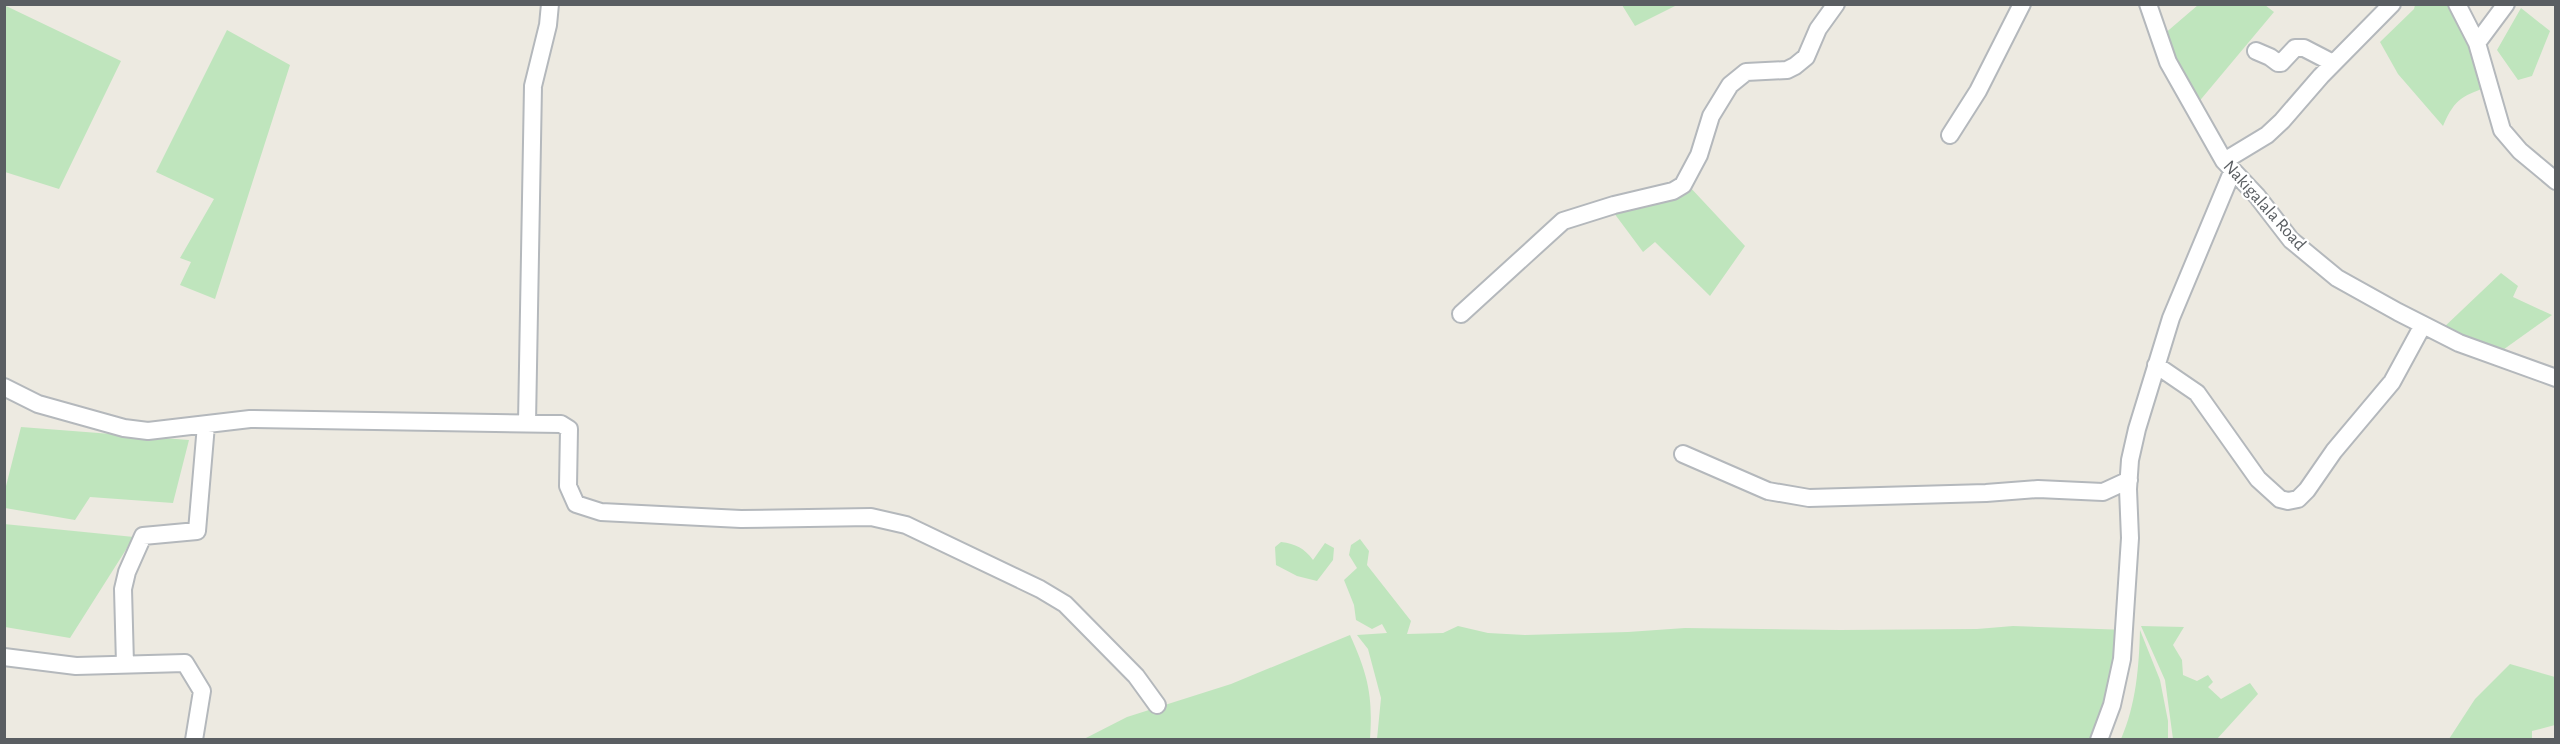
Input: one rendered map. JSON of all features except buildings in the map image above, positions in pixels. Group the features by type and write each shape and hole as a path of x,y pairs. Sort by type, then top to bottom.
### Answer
{"street":[{"path":"527,423 533,86 548,25 550,4"},
{"path":"1461,315 1563,221 1614,205 1673,191 1683,185 1699,155 1711,116 1726,89 1746,72 1787,70 1795,66 1806,57 1818,29 1836,4"},
{"path":"1950,135 1978,91 2022,4"},
{"name":"Nakigalala Road","path":"2148,4 2168,62 2228,167 2257,196 2291,240 2327,271 2423,325 2459,343 2556,378"},
{"path":"2099,740 2112,705 2122,659 2130,537 2130,460 2137,429 2183,287 2228,167 2282,121 2333,63 2392,4"},
{"path":"2457,4 2477,44 2502,130 2520,151 2556,181"},
{"path":"2477,44 2506,4"},
{"path":"2256,51 2282,63 2295,48 2304,48 2333,63"},
{"path":"2157,365 2197,393 2258,479 2280,499 2288,501 2298,499 2307,490 2334,451 2392,382 2423,325"},
{"path":"4,387 38,404 124,428 148,431 261,419 561,424 570,429 568,486 576,504 601,512 741,519 871,517 906,525 1040,589 1065,604 1136,676 1157,705"},
{"path":"125,664 123,589 127,572 143,536 197,531 206,425"},
{"path":"1683,454 1768,491 1809,498 1986,493 2038,489 2103,492 2129,480"},
{"path":"4,657 76,666 185,663 202,692 194,740"}],"green space":[{"path":"4,5 121,61 59,189 5,172"},
{"path":"1622,5 1677,5 1635,26"},
{"path":"2198,5 2265,5 2274,12 2197,104 2163,35"},
{"path":"2415,5 2455,5 2491,85 2461,99 2452,109 2443,126 2398,74 2380,42 2414,9"},
{"path":"2521,8 2550,31 2532,76 2518,80 2497,50"},
{"path":"227,30 290,65 215,299 180,285 191,262 180,258 214,199 156,172"},
{"path":"1688,185 1745,246 1710,296 1655,242 1643,252 1611,209"},
{"path":"2501,273 2518,286 2513,297 2552,315 2500,352 2441,330"},
{"path":"21,427 189,440 173,503 90,497 75,520 5,508 5,490"},
{"path":"4,524 134,537 70,638 5,627"},
{"path":"1360,539 1369,551 1367,565 1411,621 1407,634 1443,633 1458,626 1488,633 1525,635 1685,628 1840,630 1977,629 2013,626 2128,630 2126,677 2120,706 2106,739 1377,739 1381,698 1368,649 1357,635 1387,633 1382,624 1372,629 1356,620 1354,605 1344,580 1357,568 1349,555 1351,545"},
{"path":"1281,542 1299,547 1313,560 1325,543 1334,548 1333,560 1317,581 1297,576 1276,565 1275,547"},
{"path":"2141,626 2184,627 2173,645 2182,660 2183,675 2197,681 2208,675 2213,682 2208,687 2221,699 2250,683 2258,694 2217,739 2173,739 2165,680"},
{"path":"2140,630 2160,680 2168,721 2168,739 2121,739 2136,686"},
{"path":"1350,635 1368,686 1371,710 1370,739 1082,740 1127,717 1231,684"},
{"path":"2510,664 2555,677 2555,725 2532,731 2532,739 2449,739 2475,699"}]}
